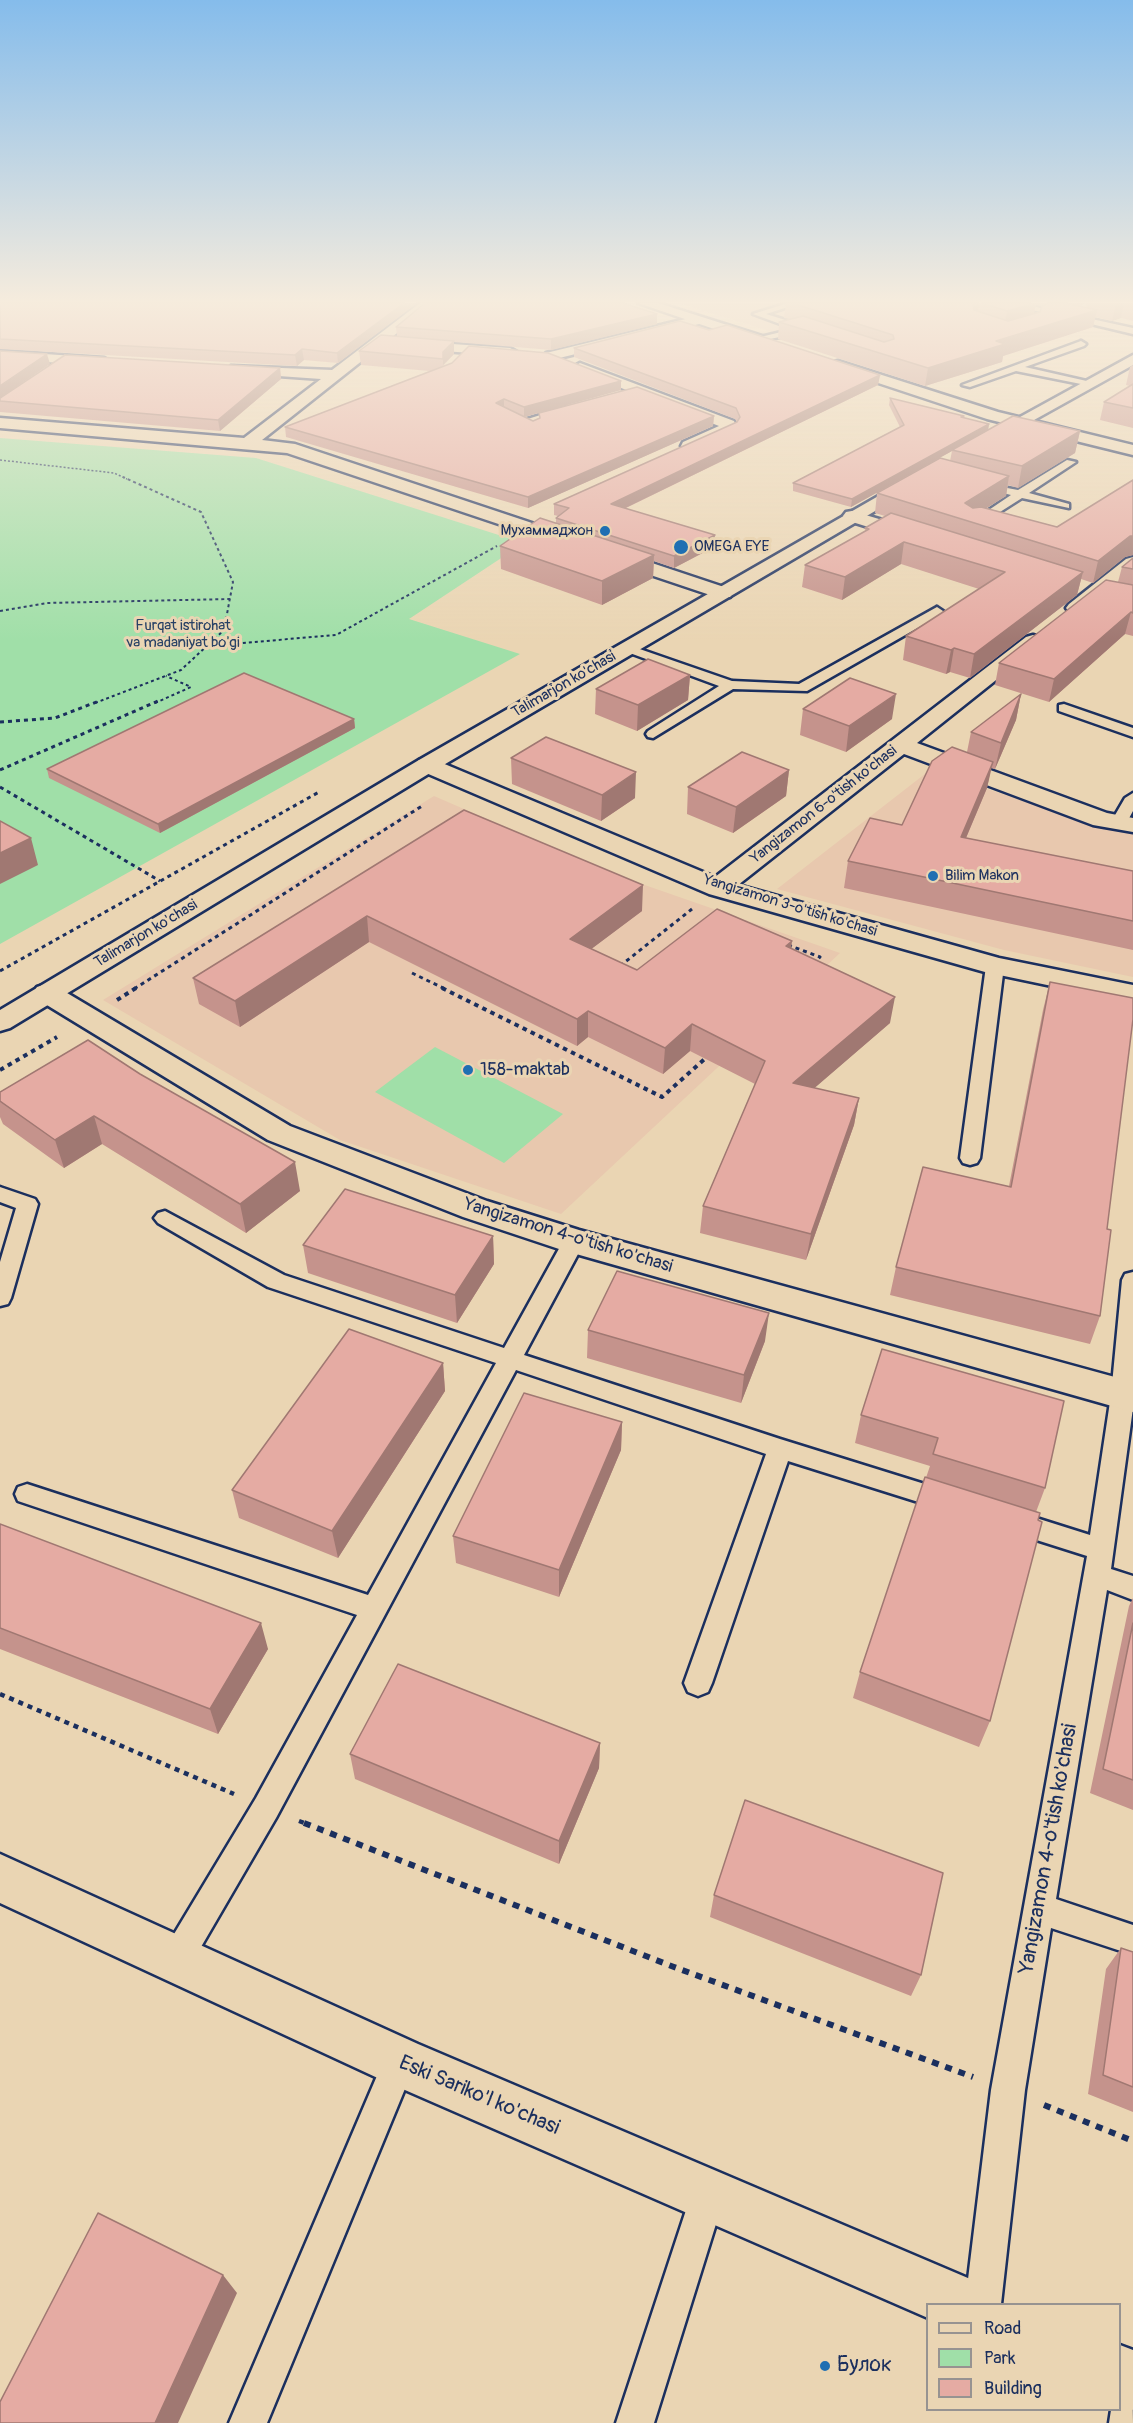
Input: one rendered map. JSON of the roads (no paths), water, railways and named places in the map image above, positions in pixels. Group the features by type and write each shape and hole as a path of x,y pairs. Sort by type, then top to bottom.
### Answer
{"street":[{"path":"248,443 283,416"},
{"path":"676,452 729,428 728,424 708,416"},
{"path":"1000,416 1133,450"},
{"path":"999,433 1030,416"},
{"path":"0,423 289,448 517,522 723,593"},
{"name":"Talimarjon ko'chasi","path":"0,1022 427,765 929,472"},
{"path":"517,522 538,513"},
{"path":"852,516 930,540"},
{"name":"Yangizamon 6-o'tish ko'chasi","path":"718,888 1133,563"},
{"path":"1075,585 1124,598"},
{"name":"Yangizamon 6-o'tish ko'chasi","path":"902,745 1102,820 1126,824"},
{"name":"Yangizamon 3-o'tish ko'chasi","path":"427,765 718,888 995,966 1133,994"},
{"name":"Yangizamon 4-o'tish ko'chasi","path":"47,993 279,1133 475,1209 574,1241 1128,1396"},
{"name":"Eski Sariko'l ko'chasi","path":"0,1878 400,2062 960,2303"}],"lane":[{"path":"536,416 518,420 540,428"},
{"path":"974,524 1071,462"},
{"path":"963,480 1065,506"},
{"path":"626,649 730,685 802,688 937,611"},
{"path":"653,734 730,685"},
{"path":"1064,708 1133,733"},
{"path":"1126,824 1133,798"},
{"path":"970,1158 995,966"},
{"path":"0,1194 28,1204 0,1298"},
{"path":"165,1218 276,1281 780,1449 979,1511 1099,1562 1133,1588"},
{"path":"176,1960 266,1809 574,1241"},
{"name":"Yangizamon 4-o'tish ko'chasi","path":"983,2303 1008,2090 1128,1396 1133,1282"},
{"path":"698,1683 780,1449"},
{"path":"27,1494 374,1609"},
{"path":"1039,1908 1133,1940"},
{"path":"248,2423 330,2233 400,2062"},
{"path":"634,2423 708,2195"}],"place":[{"name":"Мухаммаджон","path":"605,531"},
{"name":"OMEGA EYE","path":"681,547"},
{"name":"Bilim Makon","path":"933,876"},
{"name":"158-maktab","path":"468,1070"},
{"name":"Булок","path":"825,2366"}],"park label":[{"name":"Furqat istirohat va madaniyat bo'gi","path":"183,634"}]}
